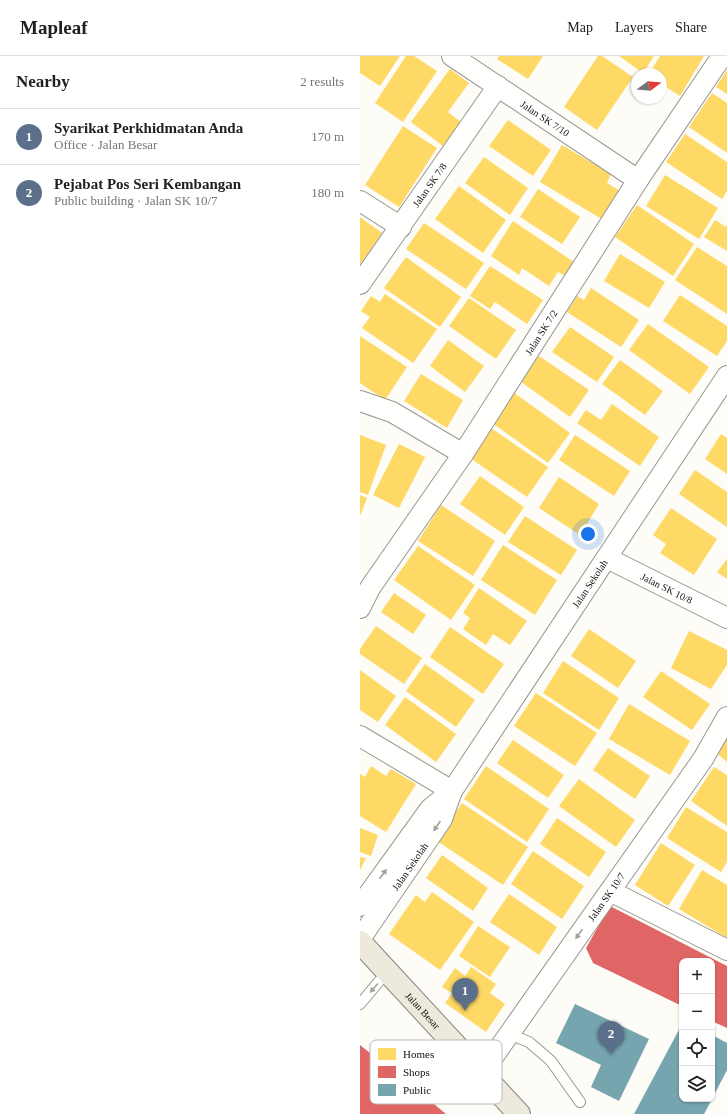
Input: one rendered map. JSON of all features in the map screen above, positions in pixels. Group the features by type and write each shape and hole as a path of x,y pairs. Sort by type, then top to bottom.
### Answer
{"main road":[{"name":"Jalan Besar","path":"360,941 450,1040"},
{"name":"Jalan Besar","path":"502,1096 519,1114"}],"street":[{"name":"Jalan SK 7/10","path":"452,56 638,180"},
{"name":"Jalan SK 7/2","path":"360,608 365,585 463,454 638,180 722,56"},
{"name":"Jalan SK 7/8","path":"360,284 498,86"},
{"path":"360,201 401,227"},
{"name":"Jalan Sekolah","path":"360,941 442,819 452,791 727,376"},
{"path":"360,401 392,412 463,454"},
{"name":"Jalan SK 10/8","path":"607,558 727,618"},
{"name":"Jalan SK 10/7","path":"502,1044 703,759 727,717"},
{"path":"360,736 452,791"},
{"name":"Jalan Sekolah","path":"360,906 430,809 452,791"},
{"path":"610,891 727,950"}],"lane":[{"path":"360,1004 387,972"},
{"path":"509,1034 529,1042 551,1061 580,1102"}],"building: Homes":[{"path":"360,56 400,56 380,86 360,73"},
{"path":"406,56 414,56 437,71 403,122 375,103"},
{"path":"499,56 543,56 528,79 497,59"},
{"path":"598,56 602,56 631,76 631,80 597,130 564,107"},
{"path":"619,56 654,56 646,68 636,68"},
{"path":"660,56 704,56 680,96 667,88 667,68 653,68"},
{"path":"450,69 469,83 448,112 461,122 443,146 411,122"},
{"path":"727,70 727,94 716,87"},
{"path":"712,93 727,103 727,153 689,127"},
{"path":"508,120 551,150 533,176 489,146"},
{"path":"403,126 437,148 399,207 365,185"},
{"path":"685,134 727,162 727,191 722,199 666,162"},
{"path":"562,145 611,174 607,183 622,192 605,221 540,182"},
{"path":"484,157 528,188 510,215 465,183"},
{"path":"665,175 718,208 699,239 646,206"},
{"path":"459,186 506,220 483,253 435,219"},
{"path":"538,189 580,217 562,244 520,217"},
{"path":"637,205 694,244 673,276 615,237"},
{"path":"360,217 382,233 360,265"},
{"path":"715,220 726,227 727,224 727,251 704,237"},
{"path":"513,221 574,262 565,276 558,272 549,286 522,268 519,275 491,256"},
{"path":"424,223 484,263 466,289 406,249"},
{"path":"697,247 727,266 727,314 675,280"},
{"path":"620,254 665,282 649,308 604,281"},
{"path":"406,257 461,297 440,327 384,288"},
{"path":"490,266 543,300 527,324 495,302 490,309 470,296"},
{"path":"591,288 639,320 621,347 567,312 577,296 584,300"},
{"path":"385,294 437,329 413,363 362,328 370,317 361,311 371,296 380,302"},
{"path":"680,295 727,326 727,341 717,356 663,321"},
{"path":"469,298 516,330 496,359 449,326"},
{"path":"648,324 709,367 690,394 629,350"},
{"path":"570,327 614,357 597,382 552,352"},
{"path":"360,336 407,367 385,400 360,383"},
{"path":"448,340 484,366 465,392 430,366"},
{"path":"539,356 589,390 570,417 521,382"},
{"path":"620,360 663,391 645,415 602,384"},
{"path":"421,374 463,400 447,428 404,401"},
{"path":"513,392 570,433 548,463 491,422"},
{"path":"612,404 659,437 640,466 577,423 586,410 601,420"},
{"path":"488,426 548,467 527,497 467,456"},
{"path":"721,434 727,438 727,474 705,459"},
{"path":"360,435 386,445 368,495 360,492"},
{"path":"575,435 630,471 614,496 559,460"},
{"path":"399,444 425,457 399,508 373,495"},
{"path":"695,470 727,492 727,527 679,494"},
{"path":"480,476 524,507 505,535 460,504"},
{"path":"559,477 599,504 580,535 539,508"},
{"path":"360,495 367,498 360,516"},
{"path":"441,505 495,541 473,576 418,541"},
{"path":"671,508 717,539 694,575 660,553 666,544 653,535"},
{"path":"525,516 577,550 561,575 508,542"},
{"path":"503,545 557,580 535,615 481,580"},
{"path":"418,546 475,585 451,620 394,580"},
{"path":"727,559 727,579 717,572"},
{"path":"479,588 527,621 510,645 493,634 486,645 463,629 470,618 463,613"},
{"path":"394,593 426,615 413,634 381,612"},
{"path":"376,626 422,658 404,684 360,654 360,649"},
{"path":"450,627 504,664 483,694 430,657"},
{"path":"589,629 636,661 618,688 571,656"},
{"path":"689,631 727,650 727,665 711,689 671,668"},
{"path":"563,661 619,698 599,730 543,693"},
{"path":"425,664 475,700 456,727 406,691"},
{"path":"360,670 396,696 378,722 360,710"},
{"path":"661,671 710,704 692,730 643,697"},
{"path":"536,693 597,733 575,766 514,726"},
{"path":"405,697 456,734 436,762 385,725"},
{"path":"629,704 690,741 670,775 609,739"},
{"path":"727,736 727,762 714,751"},
{"path":"513,740 564,775 548,798 497,763"},
{"path":"608,748 650,776 635,799 593,770"},
{"path":"371,766 386,776 391,769 416,784 386,832 360,816 360,774 365,777"},
{"path":"486,766 549,809 527,842 464,799"},
{"path":"714,767 727,775 727,826 691,801"},
{"path":"579,779 635,820 616,847 559,806"},
{"path":"462,803 528,847 503,885 437,841"},
{"path":"686,807 727,832 727,862 721,872 667,838"},
{"path":"557,818 606,852 589,877 540,844"},
{"path":"360,828 378,835 371,856 360,852"},
{"path":"661,843 695,865 668,906 635,885"},
{"path":"533,851 584,886 562,919 511,884"},
{"path":"442,855 488,888 473,911 426,878"},
{"path":"360,857 366,858 360,870"},
{"path":"702,870 727,885 727,938 679,909"},
{"path":"432,892 474,922 440,970 389,934 416,895 425,902"},
{"path":"509,894 557,927 539,955 490,922"},
{"path":"478,926 510,947 490,977 459,956"},
{"path":"471,967 496,984 490,993 505,1004 486,1032 445,1003 452,993 442,987 455,968 465,976"}],"building: Shops":[{"path":"610,906 711,958 679,958 679,1005 593,963 586,948"},
{"path":"715,960 727,966 727,1028 715,1022"},
{"path":"360,1045 370,1053 370,1104 434,1104 446,1114 360,1114"}],"building: Public":[{"path":"575,1004 649,1039 619,1101 591,1087 601,1065 556,1043"},
{"path":"679,1030 679,1102 710,1102 704,1114 634,1114"},
{"path":"715,1037 727,1043 727,1070 715,1093"}],"place":[{"name":"Syarikat Perkhidmatan Anda","path":"465,1011"},
{"name":"Pejabat Pos Seri Kembangan","path":"611,1054"}]}
